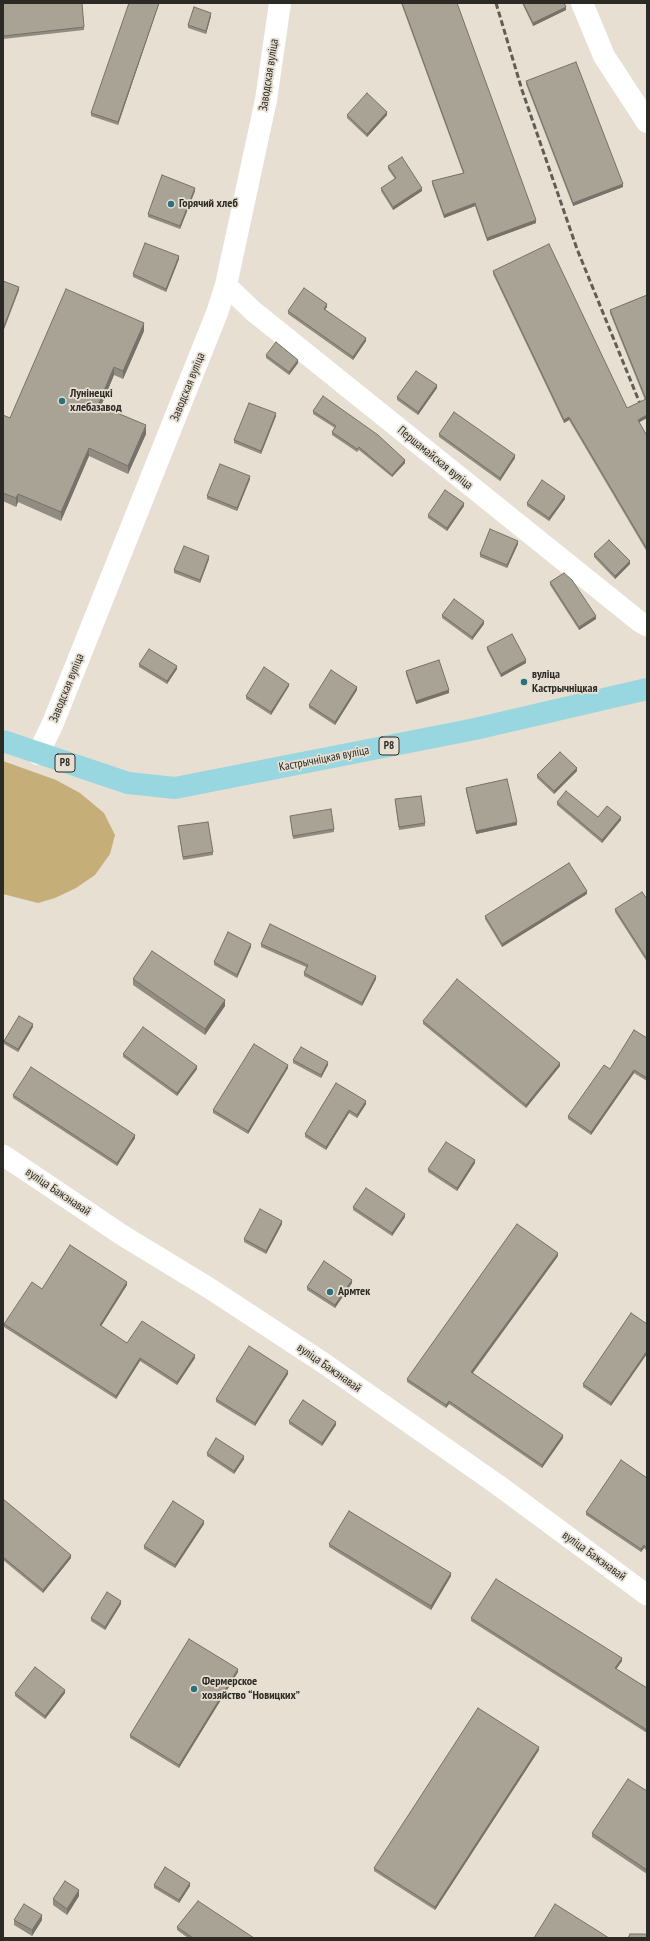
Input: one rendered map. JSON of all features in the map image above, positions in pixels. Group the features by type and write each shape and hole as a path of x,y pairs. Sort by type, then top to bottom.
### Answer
{"main road":[{"name":"Кастрычніцкая вуліца","path":"3,741 128,783 175,788 474,729 647,689"}],"street":[{"name":"Заводская вуліца","path":"38,754 56,716 217,312 226,285 266,100 280,3"},
{"path":"582,3 604,56 647,122"},
{"name":"Першамайская вуліца","path":"226,285 253,311 640,622 647,626"},
{"name":"вуліца Бажэнавай","path":"3,1155 122,1235 210,1288 322,1362 498,1485 647,1594"}],"shaded area":[{"path":"3,761 56,780 80,793 104,813 115,835 110,854 95,875 76,888 55,898 38,903 3,894"}],"building":[{"path":"3,3 82,3 84,27 3,36"},
{"path":"129,3 159,3 118,122 91,113"},
{"path":"402,3 457,3 536,220 487,238 475,203 444,215 432,181 464,173"},
{"path":"523,3 564,3 566,7 533,23"},
{"path":"194,7 211,13 206,31 188,25"},
{"path":"576,62 623,184 573,203 526,81"},
{"path":"367,93 387,112 367,134 347,115"},
{"path":"402,157 422,188 393,207 381,188 396,178 388,166"},
{"name":"Горячий хлеб","path":"162,175 195,188 180,226 148,214"},
{"path":"145,243 179,256 166,289 133,274"},
{"path":"549,244 627,408 646,399 610,310 647,295 647,415 638,420 647,436 647,549 569,417 564,420 493,271"},
{"path":"3,281 19,287 3,329"},
{"path":"304,288 327,304 324,309 366,338 353,357 288,311"},
{"name":"Лунінецкі хлебазавод","path":"66,289 144,323 123,371 114,367 98,405 146,425 128,466 89,448 61,512 18,494 16,498 3,493 3,415 10,418"},
{"path":"276,342 298,360 289,372 266,355"},
{"path":"416,371 437,385 418,412 397,397"},
{"path":"323,396 378,435 405,460 392,475 359,447 357,449 332,432 336,426 313,411"},
{"path":"249,403 276,413 261,451 234,440"},
{"path":"454,412 515,455 500,478 439,434"},
{"path":"220,464 250,476 237,508 207,496"},
{"path":"542,480 565,496 549,518 527,503"},
{"path":"445,490 464,503 447,528 428,515"},
{"path":"490,529 518,541 507,565 480,554"},
{"path":"609,540 630,561 615,576 594,554"},
{"path":"184,546 209,556 200,580 174,570"},
{"path":"564,573 572,580 596,616 579,627 550,582"},
{"path":"454,599 484,621 472,637 442,615"},
{"path":"512,634 526,660 501,674 487,647"},
{"path":"149,649 177,666 167,681 139,664"},
{"path":"439,660 449,690 416,701 406,671"},
{"path":"264,667 289,684 271,712 246,696"},
{"path":"331,670 357,687 335,722 309,705"},
{"path":"560,752 577,768 554,791 537,775"},
{"path":"507,779 517,822 476,831 466,788"},
{"path":"566,791 598,817 607,806 621,817 602,840 557,802"},
{"path":"421,796 425,823 399,827 395,799"},
{"path":"331,809 334,829 293,836 290,816"},
{"path":"208,822 213,852 183,857 178,826"},
{"path":"569,863 587,891 502,944 485,916"},
{"path":"642,892 647,899 647,959 615,909"},
{"path":"270,924 376,976 362,1003 304,973 308,965 261,944"},
{"path":"228,932 251,944 237,975 214,962"},
{"path":"152,951 225,1000 205,1029 133,979"},
{"path":"457,979 560,1063 526,1105 423,1021"},
{"path":"19,1016 33,1024 18,1049 4,1041"},
{"path":"143,1027 197,1066 177,1093 123,1054"},
{"path":"634,1030 647,1038 647,1078 634,1070 591,1132 568,1116 604,1065 610,1069"},
{"path":"254,1044 288,1065 248,1131 213,1110"},
{"path":"301,1047 328,1062 321,1075 293,1060"},
{"path":"31,1067 135,1135 117,1163 13,1095"},
{"path":"336,1083 366,1101 357,1115 349,1110 326,1147 305,1134"},
{"path":"446,1142 475,1160 457,1188 428,1169"},
{"path":"366,1188 405,1214 392,1233 353,1207"},
{"path":"260,1209 282,1221 266,1251 244,1239"},
{"path":"517,1224 558,1253 471,1372 563,1435 542,1465 449,1401 446,1405 407,1379"},
{"path":"70,1245 127,1282 100,1325 127,1343 142,1321 195,1355 177,1382 140,1358 116,1396 4,1324 32,1282 42,1289"},
{"path":"324,1261 352,1280 335,1305 307,1287"},
{"path":"631,1313 647,1324 647,1351 611,1403 583,1384"},
{"path":"249,1346 288,1371 255,1423 216,1399"},
{"path":"303,1400 336,1422 322,1443 289,1421"},
{"path":"216,1438 244,1456 234,1471 207,1453"},
{"path":"621,1460 647,1478 647,1548 644,1545 641,1549 586,1512"},
{"path":"3,1499 71,1555 43,1590 3,1557"},
{"path":"173,1501 204,1521 175,1565 144,1546"},
{"path":"349,1511 451,1573 431,1606 329,1544"},
{"path":"496,1579 622,1658 615,1668 647,1688 647,1730 471,1618"},
{"path":"107,1592 121,1601 105,1627 91,1618"},
{"path":"189,1639 238,1669 179,1765 130,1735"},
{"path":"35,1667 65,1690 45,1716 15,1693"},
{"path":"478,1708 539,1747 435,1907 374,1868"},
{"path":"628,1779 647,1791 647,1870 592,1833"},
{"path":"165,1867 190,1883 179,1900 154,1885"},
{"path":"65,1881 79,1890 67,1909 53,1899"},
{"path":"198,1901 254,1938 193,1938 177,1927"},
{"path":"24,1904 42,1915 32,1930 14,1920"},
{"path":"555,1904 609,1938 534,1938"},
{"path":"630,1934 645,1934 647,1935 647,1938 628,1938"}],"railway":[{"path":"496,3 522,90 577,249 643,411 647,416"}],"place":[{"name":"Горячий хлеб","path":"171,204"},
{"name":"Лунінецкі хлебазавод","path":"62,401"},
{"name":"вуліца Кастрычніцкая","path":"524,682"},
{"name":"Армтек","path":"330,1292"},
{"name":"Фермерское хозяйство “Новицких”","path":"194,1689"}]}
